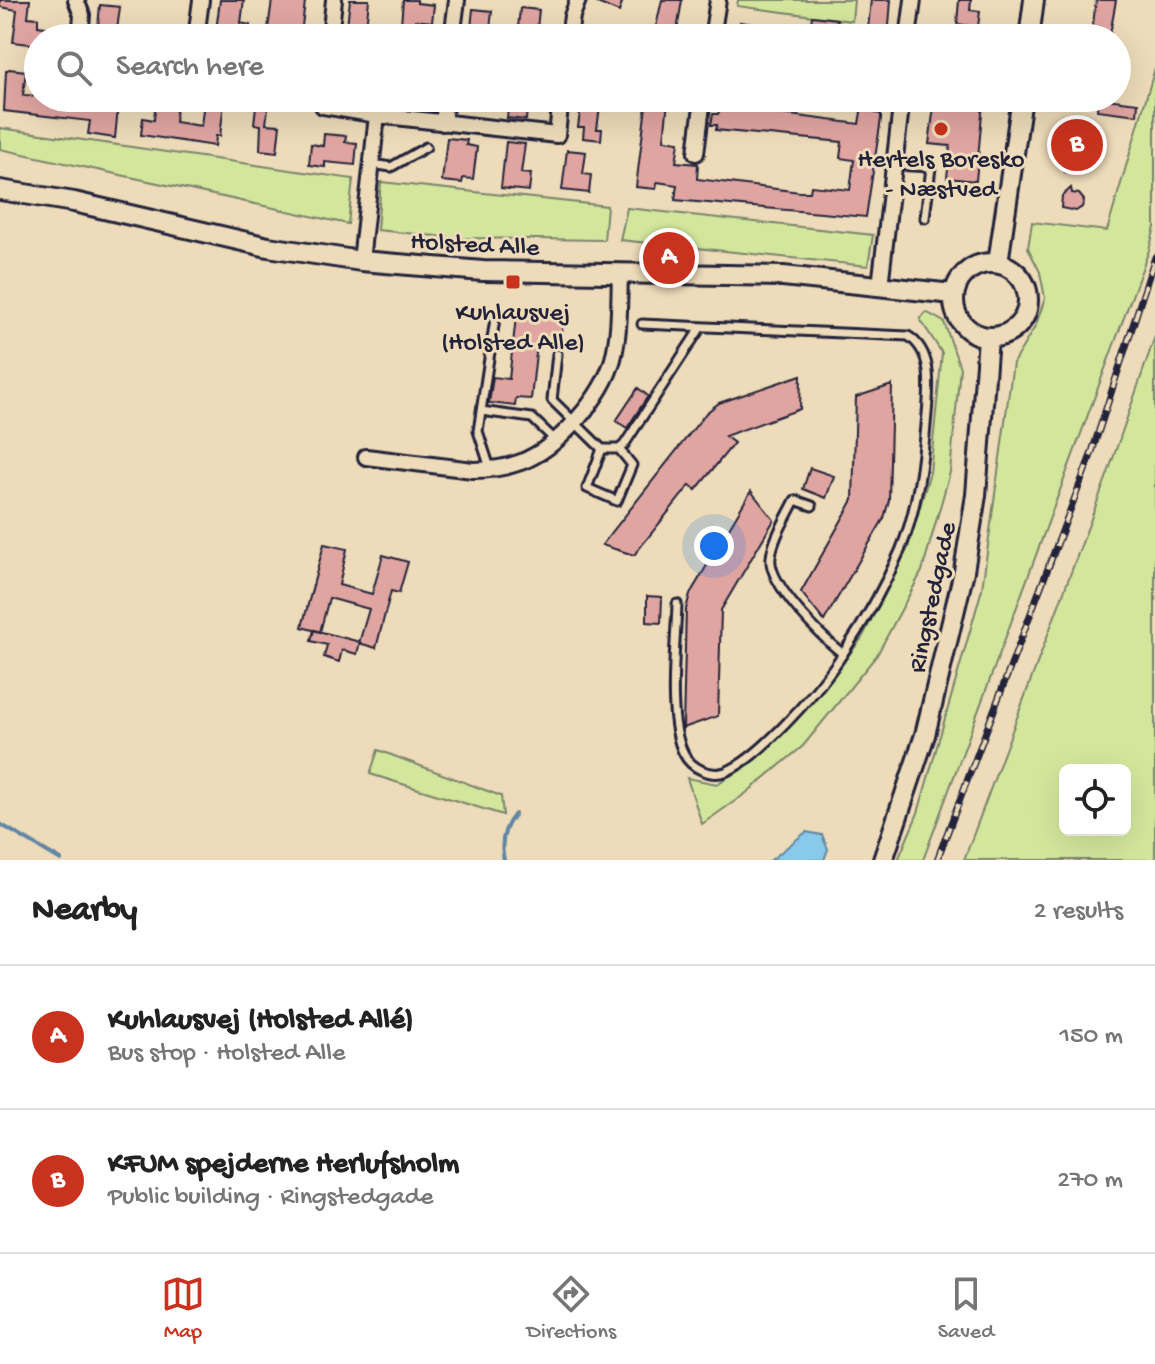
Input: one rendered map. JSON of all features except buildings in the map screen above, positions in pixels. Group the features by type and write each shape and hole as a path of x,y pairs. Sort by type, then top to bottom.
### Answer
{"street":[{"path":"76,0 82,15 81,24"},
{"path":"198,24 201,0"},
{"path":"331,24 334,0"},
{"path":"454,24 457,0"},
{"path":"571,24 578,0"},
{"path":"714,24 718,0"},
{"path":"910,24 913,0"},
{"path":"1031,24 1034,0"},
{"path":"359,112 557,135 559,112"},
{"path":"443,123 444,112"},
{"path":"696,153 701,112"},
{"path":"880,286 900,112"},
{"path":"998,263 1020,112"},
{"path":"361,261 377,115"},
{"name":"Holsted Alle","path":"0,190 74,202 268,247 361,261 457,269 783,276 953,294"},
{"path":"986,263 998,263 1010,268 1026,286 1027,311 1012,331 988,338 976,335 958,318 953,294 964,273 986,263"},
{"path":"366,457 491,470 531,457 573,423 604,381 616,342 620,274"},
{"name":"Ringstedgade","path":"883,860 925,735 964,571 976,495 988,338"}],"lane":[{"path":"372,164 391,167 426,147"},
{"path":"894,165 931,167 925,218"},
{"path":"491,470 478,438 495,319"},
{"path":"642,324 908,336 922,349 927,365 929,388 921,473 898,555 843,654 792,719 747,758 725,772 715,774 690,764 674,725 677,604"},
{"path":"557,354 552,400 602,449 619,449 701,327"},
{"path":"481,411 532,418 554,439"},
{"path":"602,449 587,488 617,501 632,465 619,449"},
{"path":"812,506 795,500 773,549 772,569 784,591 827,642 843,654"}],"green space":[{"path":"738,0 854,0 852,21 737,6"},
{"path":"1155,68 1155,227 1149,250 923,860 898,860 918,813 982,589 1013,363 1036,325 1045,298 1040,272 1028,248 1032,222 1107,231"},
{"path":"0,128 353,179 348,224 0,149"},
{"path":"381,182 607,206 604,240 456,238 377,230"},
{"path":"627,208 873,235 868,266 620,240"},
{"path":"926,312 944,322 960,368 950,472 922,571 877,655 803,746 745,794 702,824 687,778 717,784 756,759 807,708 862,638 908,548 930,472 942,353 920,319"},
{"path":"1155,336 1155,860 964,860 1108,473"},
{"path":"378,750 501,796 503,815 370,774"}],"water":[{"path":"806,832 822,835 828,849 824,860 771,860"}],"waterway":[{"path":"504,860 504,836 515,814"},
{"path":"0,824 61,860"}],"railway":[{"path":"937,860 1091,455 1155,257"}],"place":[{"name":"Hertels Boresko - Næstved","path":"941,129"},
{"name":"KFUM spejderne Herlufsholm","path":"1077,145"},
{"name":"Kuhlausvej (Holsted Allé)","path":"669,258"},
{"name":"Kuhlausvej (Holsted Alle)","path":"513,282"}]}
